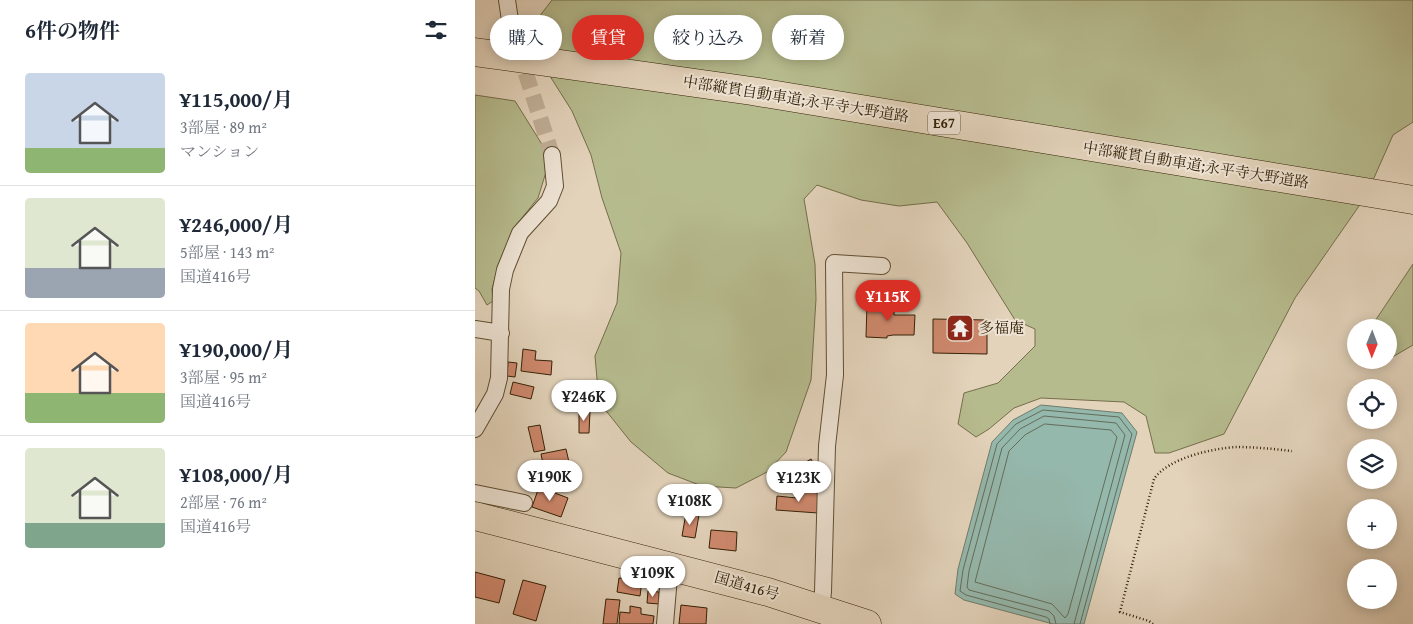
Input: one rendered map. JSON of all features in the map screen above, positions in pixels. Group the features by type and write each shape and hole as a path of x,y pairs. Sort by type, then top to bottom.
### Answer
{"highway":[{"name":"中部縦貫自動車道;永平寺大野道路","path":"475,52 752,91 1413,200"},
{"name":"国道416号","path":"475,516 670,565 828,615 867,624"}],"street":[{"path":"507,0 509,15"},
{"path":"475,429 495,394 499,378 501,290 505,270 520,233 549,201 555,186 552,155"},
{"path":"828,615 827,446 835,375 834,263 882,266"},
{"path":"475,330 501,333"},
{"path":"475,493 524,503"},
{"path":"665,624 670,565"}],"path":[{"path":"1153,624 1120,612 1154,479 1159,470 1173,462 1203,453 1237,447 1292,451"}],"green space":[{"path":"552,0 1413,0 1413,122 1393,135 1366,196 1295,298 1224,434 1169,453 1155,453 1146,416 1124,402 1041,398 1014,408 989,429 976,437 958,424 964,393 998,383 1035,346 1035,329 1015,320 967,243 937,202 899,206 861,200 817,185 804,199 815,264 816,299 811,380 786,452 767,472 736,488 702,486 668,473 631,442 599,402 595,356 617,303 621,253 602,198 591,155 572,111 540,60 562,60 562,15 541,15"},
{"path":"475,95 515,101 543,146 546,172 538,198 513,229 499,264 492,289 493,301 487,305 479,291 475,288"},
{"path":"1413,264 1413,345 1397,354 1397,319 1376,319"}],"water":[{"path":"1041,405 1122,413 1137,432 1084,624 1053,624 964,600 955,594 958,569 992,442 1013,420"}],"building":[{"path":"867,304 888,304 887,309 894,309 894,315 915,315 914,335 893,335 887,336 887,338 866,337"},
{"path":"933,319 987,320 987,354 933,353"},
{"path":"523,349 536,351 535,360 552,361 551,375 521,371"},
{"path":"508,362 517,363 515,377 507,376"},
{"path":"513,382 534,387 531,399 510,394"},
{"path":"579,411 590,411 589,433 579,433"},
{"path":"540,425 545,450 534,452 528,427"},
{"path":"566,449 571,471 551,475 548,463 543,464 541,454"},
{"path":"811,459 816,468 793,482 787,473"},
{"path":"525,467 533,469 530,481 522,480"},
{"path":"782,476 790,482 787,487 778,481"},
{"path":"539,487 568,498 561,517 532,507"},
{"path":"797,491 819,493 818,513 776,510 777,496 797,498"},
{"path":"686,513 699,515 695,538 682,536"},
{"path":"711,530 737,532 736,551 709,548"},
{"path":"475,572 505,580 499,603 475,597"},
{"path":"619,578 642,581 640,596 617,592"},
{"path":"523,580 546,586 536,621 513,614"},
{"path":"648,591 659,592 659,604 647,603"},
{"path":"606,599 620,600 617,624 603,624"},
{"path":"681,605 707,608 706,624 679,624"},
{"path":"630,606 641,608 641,614 654,616 653,624 619,624 620,612 630,613"}],"tunnel":[{"path":"522,60 552,155"}],"place":[{"name":"多福庵","path":"960,328"}]}
